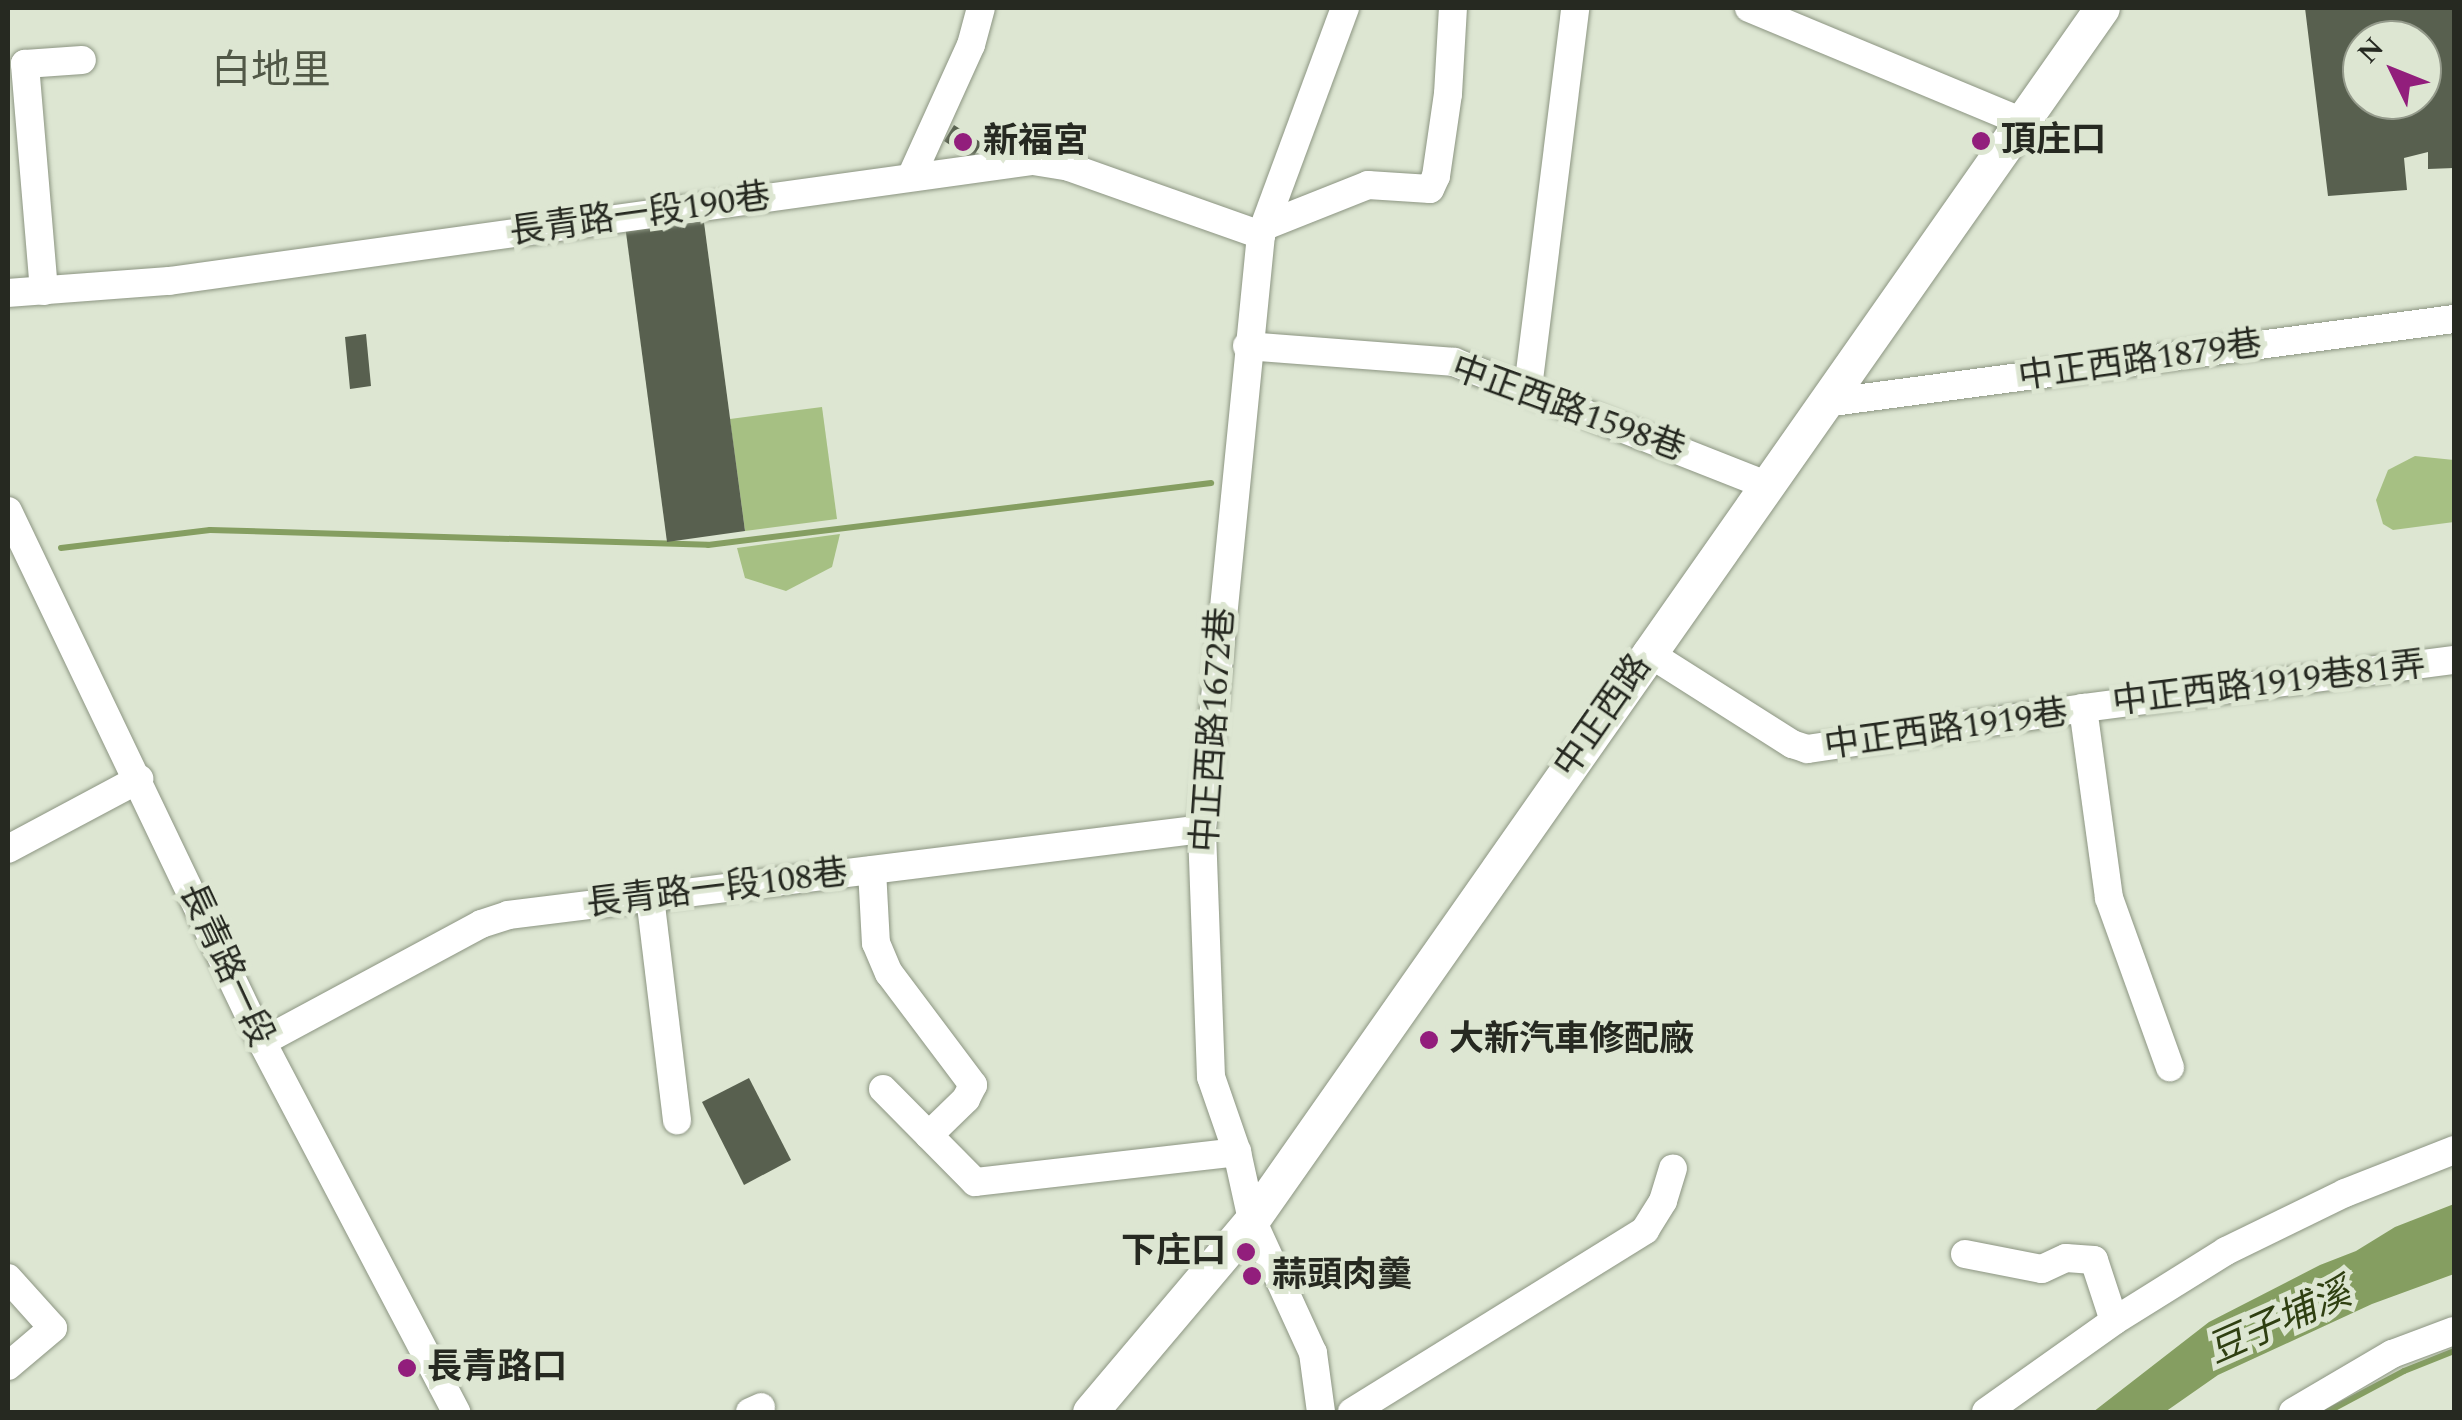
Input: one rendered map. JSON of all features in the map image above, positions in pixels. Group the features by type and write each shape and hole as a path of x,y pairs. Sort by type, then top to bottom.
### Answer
{"main road":[{"name":"中正西路","path":"1090,1412 1252,1220 1764,484 2102,8"}],"street":[{"path":"911,177 971,45 981,8"},
{"name":"中正西路1672巷","path":"1321,1412 1312,1353 1252,1220 1237,1152 1211,1077 1202,829 1247,346 1263,231 1345,8"},
{"path":"1263,231 1368,185 1430,189 1436,176 1448,94 1453,8"},
{"path":"1528,388 1575,8"},
{"path":"1750,8 2020,121"},
{"path":"44,291 25,64 82,60"},
{"name":"長青路一段190巷","path":"8,294 169,281 1033,160 1069,167 1263,231"},
{"name":"中正西路1879巷","path":"1825,403 2454,320"},
{"name":"中正西路1598巷","path":"1247,346 1454,362 1764,484"},
{"name":"長青路一段","path":"8,512 262,1042 456,1412"},
{"name":"中正西路1919巷","path":"1647,652 1792,744 1807,749 2083,708 2109,898 2170,1067"},
{"name":"中正西路1919巷81弄","path":"2083,708 2454,660"},
{"path":"8,849 139,780"},
{"name":"長青路一段108巷","path":"262,1042 481,924 508,915 1202,829"},
{"path":"872,870 876,943 890,973 973,1085 966,1098 929,1135"},
{"path":"650,897 677,1120"},
{"path":"883,1089 975,1182 1237,1152"},
{"path":"1986,1412 2114,1321 2226,1251 2345,1193 2454,1150"},
{"path":"1352,1412 1644,1230 1663,1201 1673,1168"},
{"path":"1965,1254 2042,1269 2066,1258 2094,1260 2114,1321"},
{"path":"8,1278 54,1328 8,1366"},
{"path":"2293,1412 2392,1354 2454,1331"}],"shaded area":[{"path":"822,407 837,519 745,531 730,419"},
{"path":"2415,456 2454,460 2454,522 2393,530 2383,524 2376,500 2388,470"},
{"path":"840,534 832,567 786,591 745,578 737,548"}],"water":[{"name":"豆子埔溪","path":"2454,1204 2454,1274 2372,1304 2218,1375 2165,1412 2093,1412 2209,1322 2320,1265 2356,1251 2395,1227"}],"building":[{"path":"2305,8 2454,8 2454,168 2428,169 2428,152 2404,158 2407,190 2328,196"},
{"name":"新福宮","path":"954,125 982,143 972,159 944,141"},
{"path":"703,215 745,531 667,542 625,225"},
{"path":"366,334 371,386 350,389 345,337"},
{"path":"749,1078 791,1160 744,1185 702,1102"}],"waterway":[{"path":"61,548 210,530 708,545 1211,483"},
{"path":"2327,1412 2404,1371 2454,1351"}],"place":[{"name":"頂庄口","path":"1981,141"},
{"name":"新福宮","path":"963,142"},
{"name":"大新汽車修配廠","path":"1429,1040"},
{"name":"下庄口","path":"1246,1252"},
{"name":"蒜頭肉羹","path":"1252,1276"},
{"name":"長青路口","path":"407,1368"}],"district":[{"name":"白地里","path":"271,72"}]}
